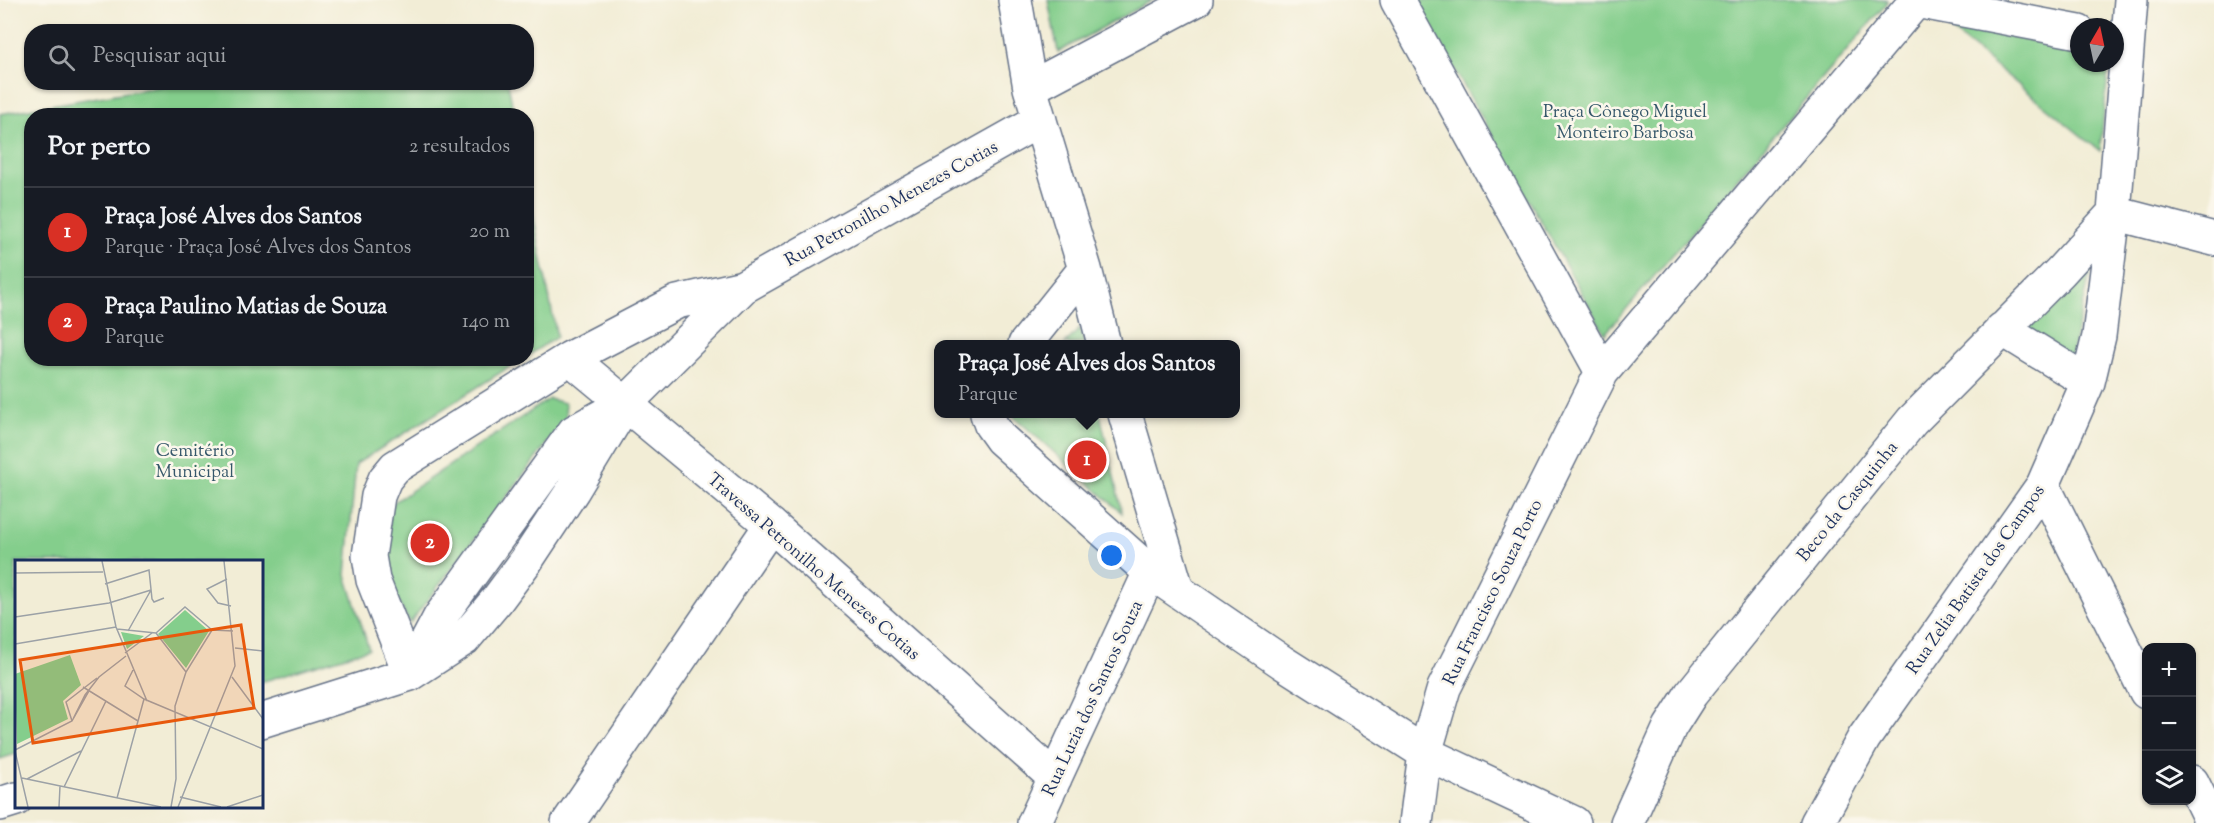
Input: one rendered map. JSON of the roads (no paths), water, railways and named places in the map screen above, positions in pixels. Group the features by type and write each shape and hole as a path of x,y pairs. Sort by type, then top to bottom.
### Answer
{"street":[{"path":"1015,0 1030,88 1085,269 1103,340"},
{"path":"1030,88 1196,0"},
{"path":"1397,0 1602,372 1916,1 2070,30"},
{"name":"Rua Zelia Batista dos Campos","path":"2124,29 2132,0"},
{"name":"Rua Zelia Batista dos Campos","path":"1817,823 1864,738 2043,485 2088,382 2099,336 2114,213 2120,72"},
{"name":"Rua Petronilho Menezes Cotias","path":"262,721 410,674 464,639 497,600 567,499 624,404 743,287 1040,120"},
{"path":"2114,213 2214,239"},
{"name":"Beco da Casquinha","path":"1627,823 1670,727 1691,694 1912,421 2060,272 2114,213"},
{"path":"1029,340 1085,269"},
{"name":"Rua Petronilho Menezes Cotias","path":"410,674 376,588 369,556 378,496 385,479 395,467 414,453 570,358 677,302 743,287"},
{"path":"2002,329 2088,382"},
{"name":"Travessa Petronilho Menezes Cotias","path":"570,358 771,525 1055,778"},
{"name":"Rua Francisco Souza Porto","path":"1416,823 1425,753 1444,688 1602,372"},
{"path":"988,418 991,426 1001,439 1164,581 1282,662 1425,753 1574,823"},
{"path":"1126,418 1164,581"},
{"path":"2043,485 2142,684"},
{"path":"568,823 771,525"},
{"name":"Rua Luzia dos Santos Souza","path":"1034,823 1055,778 1164,581"},
{"path":"2196,790 2212,823"},
{"path":"0,804 15,799"}],"place":[{"name":"Praça José Alves dos Santos","path":"1087,460"},
{"name":"Praça Paulino Matias de Souza","path":"430,543"}],"park label":[{"name":"Praça Cônego Miguel Monteiro Barbosa","path":"1625,121"},
{"name":"Cemitério Municipal","path":"195,460"}]}
